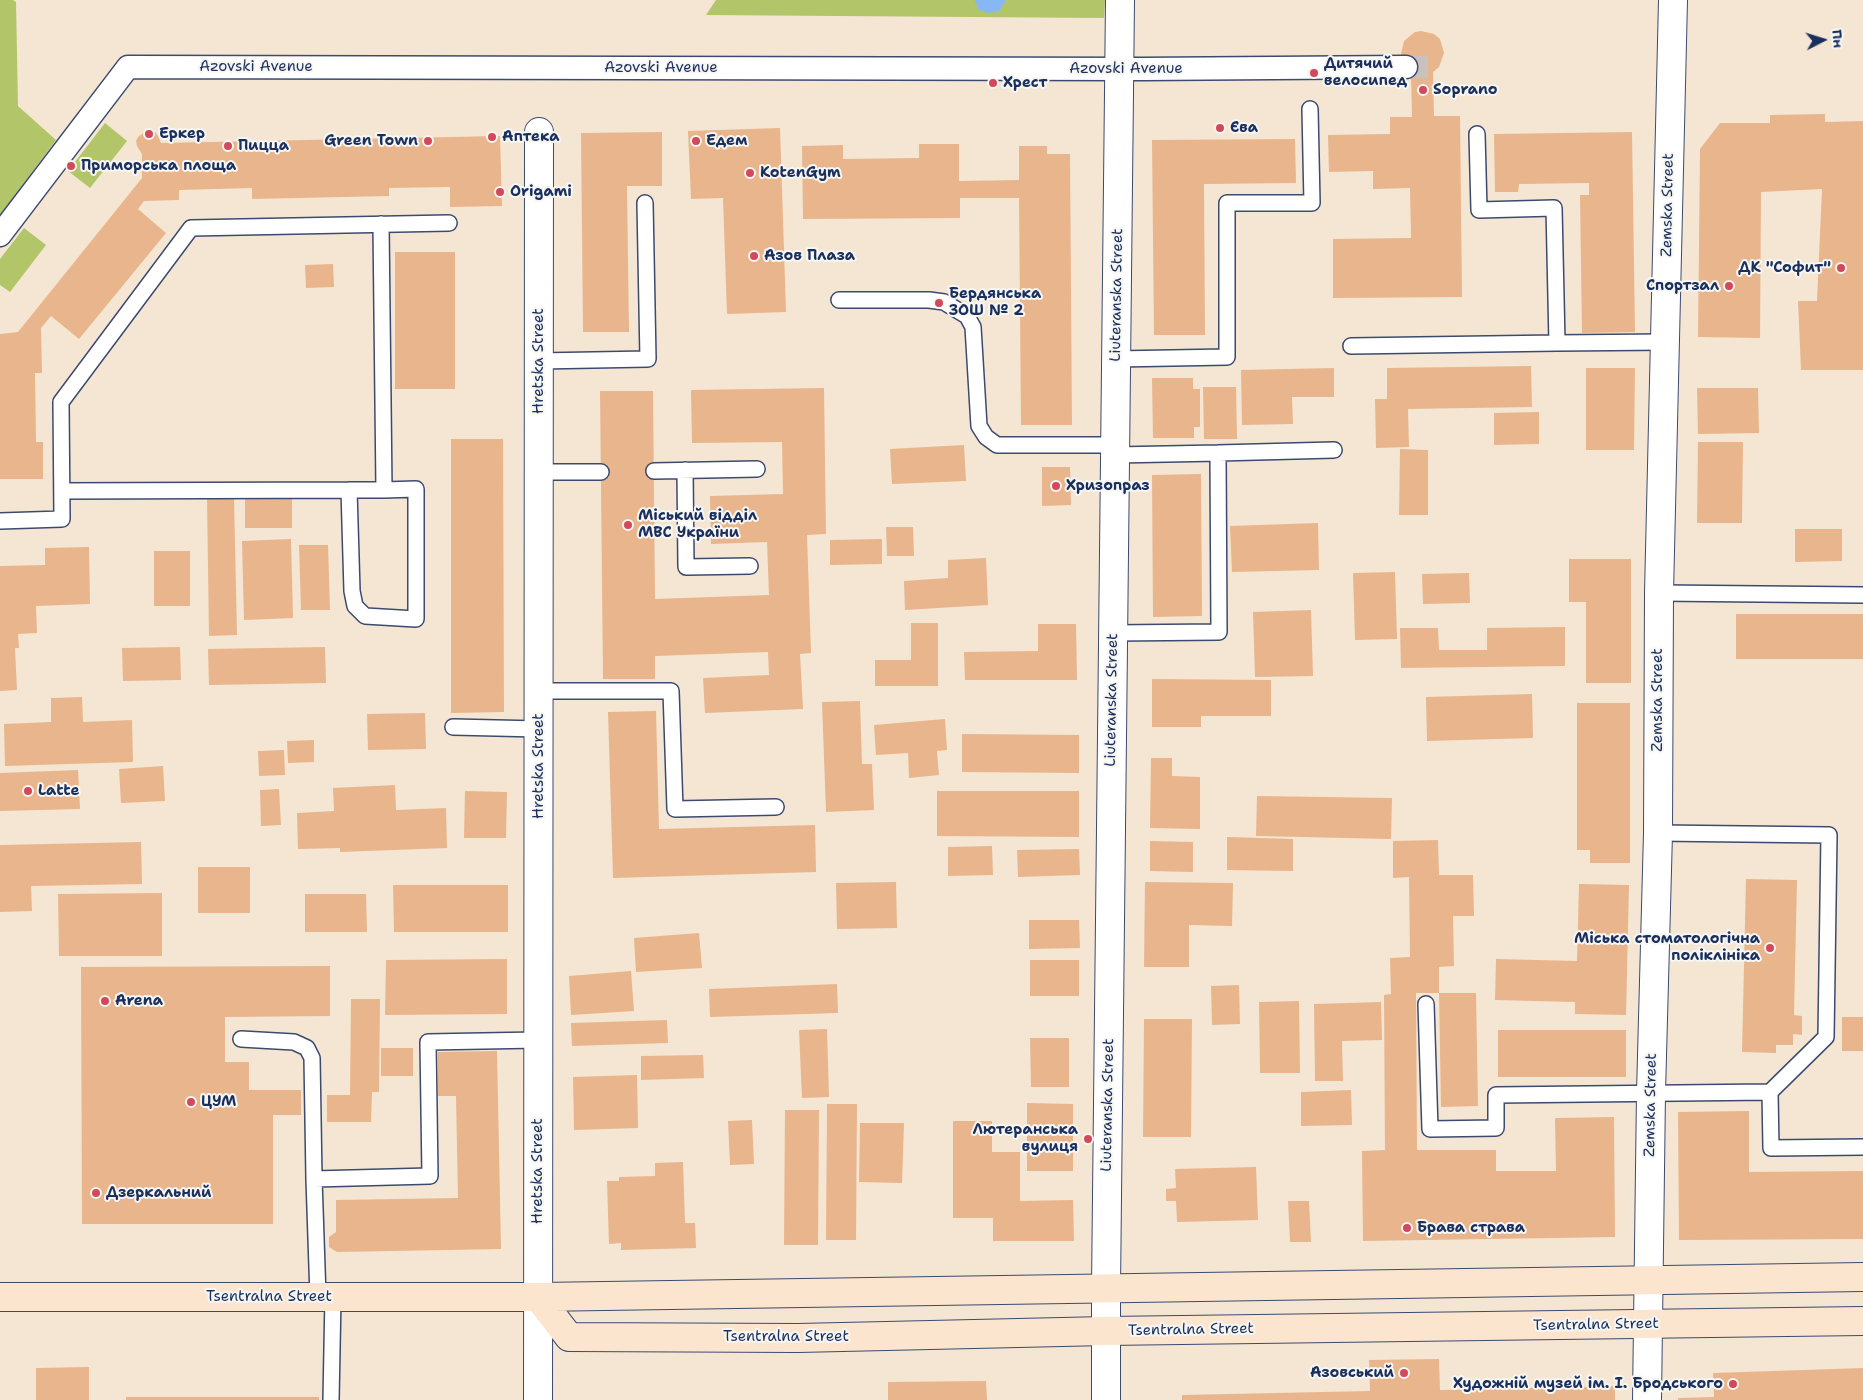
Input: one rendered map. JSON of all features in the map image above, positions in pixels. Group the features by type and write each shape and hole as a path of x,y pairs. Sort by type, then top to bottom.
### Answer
{"main road":[{"name":"Tsentralna Street","path":"0,1298 538,1297 1863,1277"},
{"name":"Tsentralna Street","path":"538,1297 569,1337 798,1338 1106,1331 1863,1321"}],"street":[{"name":"Liuteranska Street","path":"1106,1400 1120,0"},
{"name":"Zemska Street","path":"1647,1400 1651,1093 1658,833 1659,593 1673,0"},
{"name":"Azovski Avenue","path":"0,235 128,67 1119,69 1406,67"},
{"name":"Hretska Street","path":"538,1400 539,132"}],"lane":[{"path":"1116,359 1227,357 1227,203 1312,203 1310,110"},
{"path":"1477,134 1479,210 1554,208 1557,343"},
{"path":"539,361 648,359 645,203"},
{"path":"0,521 62,520 61,402 191,228 449,223"},
{"path":"381,224 384,490"},
{"path":"839,300 930,300 944,302 967,316 973,327 979,426 986,437 997,445 1218,453 1334,450"},
{"path":"1351,346 1665,342"},
{"path":"1113,633 1219,632 1218,453"},
{"path":"685,470 686,567 750,566"},
{"path":"654,471 756,470"},
{"path":"539,472 601,472"},
{"path":"62,491 416,489 416,619 364,616 355,606 352,591 349,490"},
{"path":"1659,593 1863,594"},
{"path":"539,691 671,691 675,809 776,808"},
{"path":"453,727 539,729"},
{"path":"1426,1004 1430,1128 1496,1128 1496,1095 1770,1092 1826,1037 1829,835 1658,833"},
{"path":"241,1039 294,1042 307,1048 312,1058 314,1179 325,1297 331,1400"},
{"path":"314,1179 430,1176 428,1042 538,1040"},
{"path":"1770,1092 1771,1148 1863,1147"}],"green space":[{"path":"0,0 13,0 16,2 18,106 56,140 0,215"},
{"path":"716,0 1105,0 1104,18 706,15"},
{"path":"105,123 127,141 90,188 68,171"},
{"path":"24,228 46,245 10,292 0,285 0,259"}],"water":[{"path":"975,0 1005,0 1005,2 999,11 988,13 978,9"}],"building":[{"path":"1421,31 1434,34 1440,39 1444,53 1439,67 1433,72 1434,116 1460,116 1462,297 1333,298 1333,239 1411,238 1410,188 1373,189 1373,171 1329,172 1328,135 1390,134 1390,117 1412,117 1411,72 1402,61 1401,54 1404,41 1415,32"},
{"name":"ДК \"Софит\"","path":"1825,114 1825,122 1863,121 1863,370 1801,370 1798,301 1817,301 1822,189 1761,192 1760,338 1698,337 1700,149 1720,123 1770,123 1770,115"},
{"name":"Азов Плаза","path":"780,128 786,312 727,314 723,198 691,199 688,131"},
{"path":"146,131 155,132 161,143 500,136 502,206 450,207 450,187 389,188 389,196 252,199 252,188 179,190 179,200 144,201 138,209 166,233 79,339 51,316 41,328 42,373 35,373 36,442 43,442 43,479 0,479 0,334 18,332 142,178 142,154 136,141"},
{"path":"662,132 662,186 627,186 629,332 583,332 581,133"},
{"path":"1632,132 1635,332 1582,333 1580,195 1589,195 1589,183 1519,184 1518,192 1495,192 1494,134"},
{"path":"1295,139 1296,183 1204,184 1205,335 1154,335 1152,140"},
{"path":"919,144 959,144 959,181 1019,180 1019,146 1047,146 1047,154 1070,154 1072,425 1021,425 1019,198 960,198 960,218 803,219 802,146 843,145 843,159 919,158"},
{"path":"395,252 455,252 455,389 395,389"},
{"path":"333,264 334,287 306,288 305,265"},
{"path":"1531,366 1532,407 1408,409 1409,447 1376,448 1375,399 1387,399 1387,368"},
{"path":"1334,368 1334,397 1292,397 1293,424 1242,425 1241,370"},
{"path":"1586,368 1635,368 1634,450 1586,450"},
{"path":"1152,378 1193,378 1193,389 1200,389 1200,427 1194,427 1194,438 1153,438"},
{"path":"1203,387 1236,387 1237,439 1204,439"},
{"path":"824,388 826,534 807,535 811,653 800,654 803,709 705,713 703,678 769,675 768,652 655,656 655,679 603,679 600,391 653,391 655,599 769,595 767,542 711,544 710,496 783,494 782,442 692,443 691,390"},
{"path":"1697,388 1758,388 1759,433 1698,434"},
{"path":"1539,412 1539,444 1494,445 1494,413"},
{"path":"451,439 503,439 504,712 451,713"},
{"path":"1698,442 1743,442 1742,523 1697,523"},
{"path":"964,445 966,481 892,484 890,449"},
{"path":"1400,449 1428,450 1428,515 1399,515"},
{"name":"Хризопраз","path":"1042,467 1070,467 1071,505 1042,506"},
{"path":"1201,474 1202,616 1153,617 1152,475"},
{"path":"207,497 234,497 237,635 209,636"},
{"path":"245,498 292,498 292,528 245,528"},
{"path":"1318,523 1319,570 1232,572 1230,526"},
{"path":"886,527 913,527 914,556 887,556"},
{"path":"1795,529 1842,529 1842,561 1795,562"},
{"path":"291,539 293,618 244,620 242,541"},
{"path":"882,539 882,564 830,565 830,540"},
{"path":"299,545 328,545 330,610 301,610"},
{"path":"89,547 90,604 36,606 37,633 18,634 19,648 15,648 17,690 0,691 0,566 45,565 45,548"},
{"path":"154,551 190,551 190,606 154,606"},
{"path":"986,558 988,605 905,610 904,581 948,578 948,560"},
{"path":"1569,559 1631,559 1631,683 1586,683 1586,602 1569,602"},
{"path":"1395,572 1397,639 1355,640 1353,573"},
{"path":"1469,573 1470,603 1423,604 1422,574"},
{"path":"1311,610 1313,676 1255,677 1253,612"},
{"path":"1736,614 1863,614 1863,659 1736,659"},
{"path":"911,623 938,623 938,686 875,686 875,660 911,660"},
{"path":"1038,624 1076,624 1077,680 965,680 964,652 1038,651"},
{"path":"1565,627 1565,666 1401,668 1400,628 1438,628 1439,650 1487,650 1487,628"},
{"path":"180,647 181,680 123,681 122,648"},
{"path":"325,647 326,683 209,685 208,649"},
{"path":"1152,679 1271,680 1271,716 1201,716 1201,727 1152,727"},
{"path":"1532,694 1533,738 1427,741 1426,697"},
{"path":"82,697 83,722 132,720 133,762 5,766 4,724 51,722 51,698"},
{"path":"860,701 862,764 872,764 874,810 826,812 822,702"},
{"path":"1577,703 1630,703 1630,863 1590,863 1590,850 1577,850"},
{"path":"656,711 659,829 815,825 816,872 613,878 608,712"},
{"path":"425,713 426,749 368,750 367,714"},
{"path":"945,719 947,750 937,751 939,775 909,778 908,753 876,755 874,725"},
{"path":"962,734 1079,735 1079,773 962,772"},
{"path":"314,740 314,762 288,763 287,741"},
{"path":"284,750 285,775 259,776 258,751"},
{"path":"1151,758 1172,758 1172,776 1200,777 1200,829 1150,828"},
{"path":"163,766 165,801 121,803 119,769"},
{"path":"78,770 80,809 0,811 0,773"},
{"path":"395,785 396,810 446,808 447,848 340,852 340,848 298,849 297,813 334,811 333,788"},
{"path":"279,789 281,825 261,826 260,790"},
{"path":"465,791 507,792 506,838 464,838"},
{"path":"937,791 1079,791 1079,837 937,836"},
{"path":"1257,796 1392,798 1391,839 1256,836"},
{"path":"1227,837 1293,839 1293,871 1227,870"},
{"path":"1438,840 1439,875 1473,875 1474,916 1453,916 1454,966 1439,967 1439,993 1416,993 1417,1150 1496,1150 1496,1171 1556,1171 1555,1118 1614,1117 1615,1237 1363,1241 1362,1151 1385,1150 1384,995 1391,994 1390,958 1410,957 1409,877 1393,878 1393,841"},
{"path":"1150,841 1193,842 1193,872 1150,871"},
{"path":"141,842 142,884 31,886 32,911 0,912 0,845"},
{"path":"992,846 993,875 948,876 948,847"},
{"path":"1079,849 1080,875 1018,877 1017,850"},
{"path":"198,867 250,867 250,913 198,913"},
{"name":"Міська стоматологічна поліклініка","path":"1746,879 1797,880 1794,1015 1802,1016 1802,1035 1793,1034 1793,1045 1776,1045 1776,1053 1742,1052"},
{"path":"896,882 897,928 837,929 836,883"},
{"path":"1145,882 1233,883 1232,926 1189,925 1189,967 1144,967"},
{"path":"1579,884 1629,885 1626,1015 1575,1014 1575,1002 1495,1000 1496,959 1577,961"},
{"path":"393,885 508,885 508,932 394,932"},
{"path":"162,893 162,956 59,956 58,894"},
{"path":"305,894 366,894 367,932 305,932"},
{"path":"1029,920 1079,920 1080,948 1029,949"},
{"path":"699,933 702,968 636,972 634,938"},
{"path":"507,959 507,1014 385,1015 386,960"},
{"path":"1030,960 1079,960 1079,996 1030,996"},
{"name":"ЦУМ","path":"330,966 330,1016 225,1017 225,1062 249,1062 249,1090 301,1090 301,1115 273,1115 273,1224 82,1224 81,967"},
{"path":"631,971 634,1011 571,1015 569,976"},
{"path":"837,984 838,1013 710,1017 709,989"},
{"path":"1239,985 1240,1024 1212,1025 1211,986"},
{"path":"1439,993 1476,993 1478,1106 1441,1107"},
{"path":"351,999 380,999 379,1092 372,1092 371,1122 327,1122 327,1095 350,1095"},
{"path":"1299,1001 1300,1073 1260,1073 1259,1002"},
{"path":"1381,1002 1382,1040 1342,1041 1343,1081 1315,1081 1314,1004"},
{"path":"1842,1017 1863,1017 1863,1051 1842,1051"},
{"path":"1144,1019 1192,1019 1191,1137 1143,1137"},
{"path":"667,1020 668,1043 572,1046 571,1023"},
{"path":"827,1029 829,1097 802,1098 799,1030"},
{"path":"1498,1030 1626,1030 1626,1077 1498,1077"},
{"path":"1030,1038 1069,1038 1069,1087 1031,1087"},
{"path":"381,1048 413,1048 413,1076 381,1076"},
{"path":"497,1051 501,1249 337,1252 329,1247 329,1237 336,1232 336,1200 458,1198 456,1096 438,1096 438,1052"},
{"path":"703,1055 704,1078 641,1080 641,1056"},
{"path":"637,1075 638,1128 574,1130 573,1077"},
{"path":"1351,1090 1352,1125 1301,1126 1301,1092"},
{"path":"1027,1103 1073,1104 1073,1171 1027,1171"},
{"path":"827,1104 857,1104 856,1240 826,1240"},
{"path":"785,1110 819,1110 818,1245 784,1245"},
{"path":"1749,1111 1749,1172 1863,1171 1863,1239 1679,1240 1678,1112"},
{"path":"752,1120 754,1164 730,1165 728,1121"},
{"path":"953,1121 992,1121 992,1152 1020,1152 1020,1201 1073,1200 1074,1241 993,1241 993,1218 953,1218"},
{"path":"860,1123 904,1123 902,1183 859,1182"},
{"path":"683,1162 685,1223 695,1223 696,1248 621,1250 621,1243 609,1244 607,1181 619,1181 619,1177 655,1176 655,1163"},
{"path":"1256,1167 1258,1220 1177,1222 1176,1201 1166,1201 1166,1189 1176,1188 1175,1169"},
{"path":"1288,1201 1309,1201 1311,1242 1290,1242"},
{"path":"1439,1359 1440,1390 1615,1386 1615,1400 1182,1400 1182,1395 1370,1391 1369,1360"},
{"path":"89,1367 89,1400 36,1400 36,1368"},
{"path":"1863,1368 1863,1400 1678,1400 1678,1398 1714,1397 1713,1373"},
{"path":"986,1381 987,1400 888,1400 888,1382"},
{"path":"126,1397 319,1397 319,1400 126,1400"}],"tunnel":[{"path":"1406,67 1439,67"}],"place":[{"name":"Дитячий велосипед","path":"1314,73"},
{"name":"Хрест","path":"993,83"},
{"name":"Soprano","path":"1423,90"},
{"name":"Єва","path":"1220,128"},
{"name":"Еркер","path":"149,134"},
{"name":"Аптека","path":"492,137"},
{"name":"Green Town","path":"428,141"},
{"name":"Едем","path":"696,141"},
{"name":"Пицца","path":"228,146"},
{"name":"Приморська площа","path":"71,166"},
{"name":"KotenGym","path":"750,173"},
{"name":"Origami","path":"500,192"},
{"name":"Азов Плаза","path":"754,256"},
{"name":"ДК \"Софит\"","path":"1841,268"},
{"name":"Спортзал","path":"1729,286"},
{"name":"Бердянська ЗОШ № 2","path":"939,303"},
{"name":"Хризопраз","path":"1056,486"},
{"name":"Міський відділ МВС України","path":"628,525"},
{"name":"Latte","path":"28,791"},
{"name":"Міська стоматологічна поліклініка","path":"1770,948"},
{"name":"Arena","path":"105,1001"},
{"name":"ЦУМ","path":"191,1102"},
{"name":"Лютеранська вулиця","path":"1088,1139"},
{"name":"Дзеркальний","path":"96,1193"},
{"name":"Брава страва","path":"1407,1228"},
{"name":"Азовський","path":"1404,1373"},
{"name":"Художній музей ім. І. Бродського","path":"1733,1384"}]}
